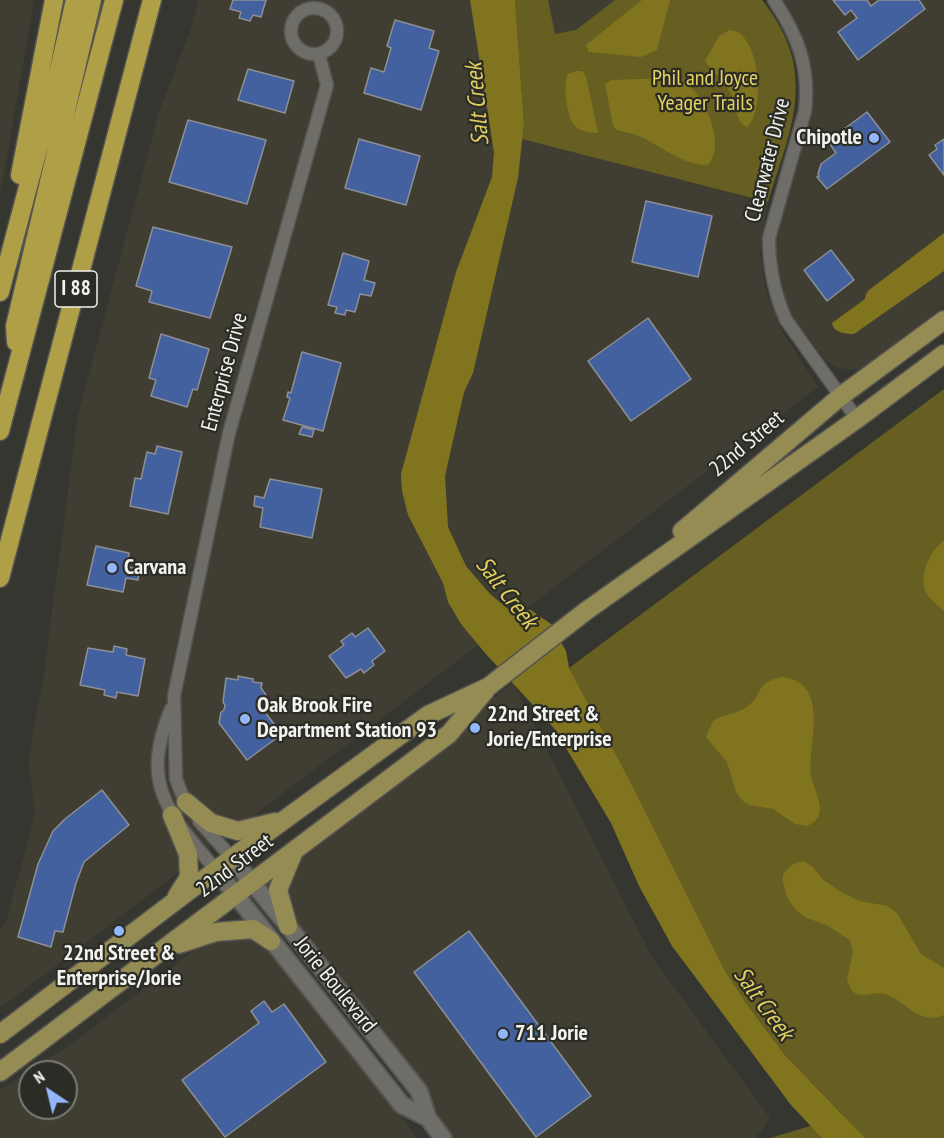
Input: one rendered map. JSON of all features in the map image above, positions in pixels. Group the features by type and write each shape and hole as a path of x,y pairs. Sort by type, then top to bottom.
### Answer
{"highway":[{"path":"0,280 54,0"},
{"path":"0,292 58,74 75,0"},
{"path":"16,371 15,326 92,0"},
{"name":"I 88","path":"0,431 114,0"},
{"name":"I 88","path":"0,578 152,0"}],"main road":[{"name":"22nd Street","path":"0,1072 449,734 488,687 586,611 841,396 944,321"},
{"name":"22nd Street","path":"586,611 857,419 944,354"},
{"name":"22nd Street","path":"0,1034 232,858 428,715 488,687"},
{"path":"186,802 211,823 238,831 286,819"},
{"path":"170,905 189,878 188,854 172,815"},
{"path":"288,926 278,890 294,851"},
{"name":"Jorie Boulevard","path":"232,858 419,1091 428,1118 444,1138"},
{"name":"Jorie Boulevard","path":"216,870 402,1105 428,1118"},
{"path":"166,948 216,932 253,929 271,941"}],"street":[{"name":"Clearwater Drive","path":"774,0 793,34 801,56 807,78 807,93 802,120 770,238 771,279 786,320 857,419"},
{"name":"Enterprise Drive","path":"216,870 172,815 163,798 158,780 163,728 173,705 228,438 327,85 319,55"},
{"name":"Enterprise Drive","path":"173,705 176,779 195,817 232,858"}],"shaded area":[{"path":"0,0 34,0 0,197"},
{"path":"199,0 634,0 465,124 768,202 760,254 765,288 783,333 818,387 0,1008 0,929 6,922 35,814 28,761 44,673 78,415 160,109 190,32"},
{"path":"470,0 515,0 524,123 518,178 473,373 464,392 445,476 448,527 466,566 490,594 508,609 531,610 551,624 566,651 569,668 628,777 724,969 785,1055 865,1138 822,1138 791,1105 672,946 639,886 611,823 554,728 461,624 448,602 443,583 408,515 402,491 401,474 456,272 492,177 494,152"},
{"path":"642,0 670,0 657,50 641,57 589,52 586,45"},
{"path":"781,0 944,0 944,306 871,362 853,370 829,363 818,351 793,318 780,287 775,239 782,209 807,131 812,99 809,65 804,44 797,25"},
{"path":"730,30 739,33 746,40 756,65 758,94 756,108 753,119 747,127 738,117 728,89 705,61 719,36"},
{"path":"582,71 586,76 598,133 577,128 569,115 566,79 568,74"},
{"path":"669,78 687,84 707,111 715,146 713,157 708,165 689,162 639,136 616,130 613,125 605,84 612,80"},
{"path":"944,233 944,271 854,334 843,333 835,329 832,323 865,299 869,290"},
{"path":"944,540 944,611 929,597 923,580 930,557"},
{"path":"782,677 797,682 807,690 812,703 814,717 811,776 818,796 820,812 817,818 807,826 795,824 773,809 749,805 743,801 736,792 727,762 706,737 713,721 744,709 753,702 767,682"},
{"path":"513,683 652,957 770,1118 756,1138 452,1138 264,881"},
{"path":"797,862 805,862 813,867 822,879 841,892 859,901 888,906 897,913 921,954 944,968 944,1015 935,1018 927,1017 885,994 860,995 853,992 847,979 853,952 850,940 828,926 805,917 795,909 787,897 783,875"},
{"path":"242,933 262,944 417,1138 0,1138 0,1090 18,1078 18,1120 78,1120 78,1060 47,1060 70,1045 204,943"}],"green space":[{"name":"Phil and Joyce Yeager Trails","path":"515,0 548,0 555,34 576,30 615,0 762,0 780,26 790,51 795,75 792,123 768,202 522,139 524,123"},
{"path":"944,389 944,1138 770,1138 844,1116 785,1055 724,969 628,777 569,668"}],"building":[{"path":"233,0 266,0 261,17 253,15 250,21 239,18 241,12 230,9"},
{"path":"833,0 867,0 871,6 879,0 919,0 925,9 858,60 838,32 857,18 851,10 845,15"},
{"path":"395,20 434,31 429,48 439,51 421,110 364,93 371,68 384,72 391,48 387,46"},
{"path":"248,69 294,81 285,113 238,100"},
{"path":"867,112 890,142 827,189 817,177 821,164 836,153 828,141"},
{"path":"188,120 266,140 247,204 169,182"},
{"path":"359,139 420,156 406,205 345,188"},
{"path":"944,139 944,175 929,155 937,149 935,145"},
{"path":"646,201 712,216 698,277 632,262"},
{"path":"153,227 232,247 210,318 149,302 152,291 136,286"},
{"path":"831,250 854,280 827,301 804,270"},
{"path":"343,253 369,261 364,280 375,283 371,296 360,294 355,312 346,310 345,315 335,313 337,307 328,305"},
{"path":"648,318 691,379 631,421 588,361"},
{"path":"161,334 209,349 197,390 193,389 187,407 151,396 156,380 149,378"},
{"path":"302,352 341,363 323,431 283,420 290,398 287,397 288,392 291,393"},
{"path":"302,427 314,430 312,437 299,434"},
{"path":"157,446 182,452 168,514 130,506 135,478 141,479 147,452 155,454"},
{"path":"270,479 322,489 312,538 260,527 263,508 254,506 255,496 264,498"},
{"name":"Carvana","path":"96,546 129,553 127,566 139,570 138,580 126,578 123,592 87,585"},
{"path":"368,628 385,651 372,661 374,665 364,673 361,669 346,678 329,656 344,645 341,641 352,633 355,637"},
{"path":"114,646 127,649 126,655 145,659 138,696 117,692 116,698 104,695 105,690 80,685 88,648 113,652"},
{"name":"Oak Brook Fire Department Station 93","path":"238,676 262,683 261,688 266,695 257,702 282,734 247,760 219,723 225,705 223,702 226,678 238,680"},
{"path":"102,790 129,825 84,862 63,932 55,931 51,947 18,937 38,864 53,831"},
{"name":"711 Jorie","path":"469,931 591,1096 536,1137 414,972"},
{"path":"264,1001 272,1012 284,1004 326,1062 225,1137 182,1080 259,1023 251,1011"}],"place":[{"name":"Chipotle","path":"874,138"},
{"name":"Carvana","path":"112,568"},
{"name":"Oak Brook Fire Department Station 93","path":"245,719"},
{"name":"22nd Street & Jorie/Enterprise","path":"475,728"},
{"name":"22nd Street & Enterprise/Jorie","path":"119,931"},
{"name":"711 Jorie","path":"503,1034"}],"water label":[{"name":"Salt Creek","path":"478,104"},
{"name":"Salt Creek","path":"506,593"},
{"name":"Salt Creek","path":"763,1004"}]}
